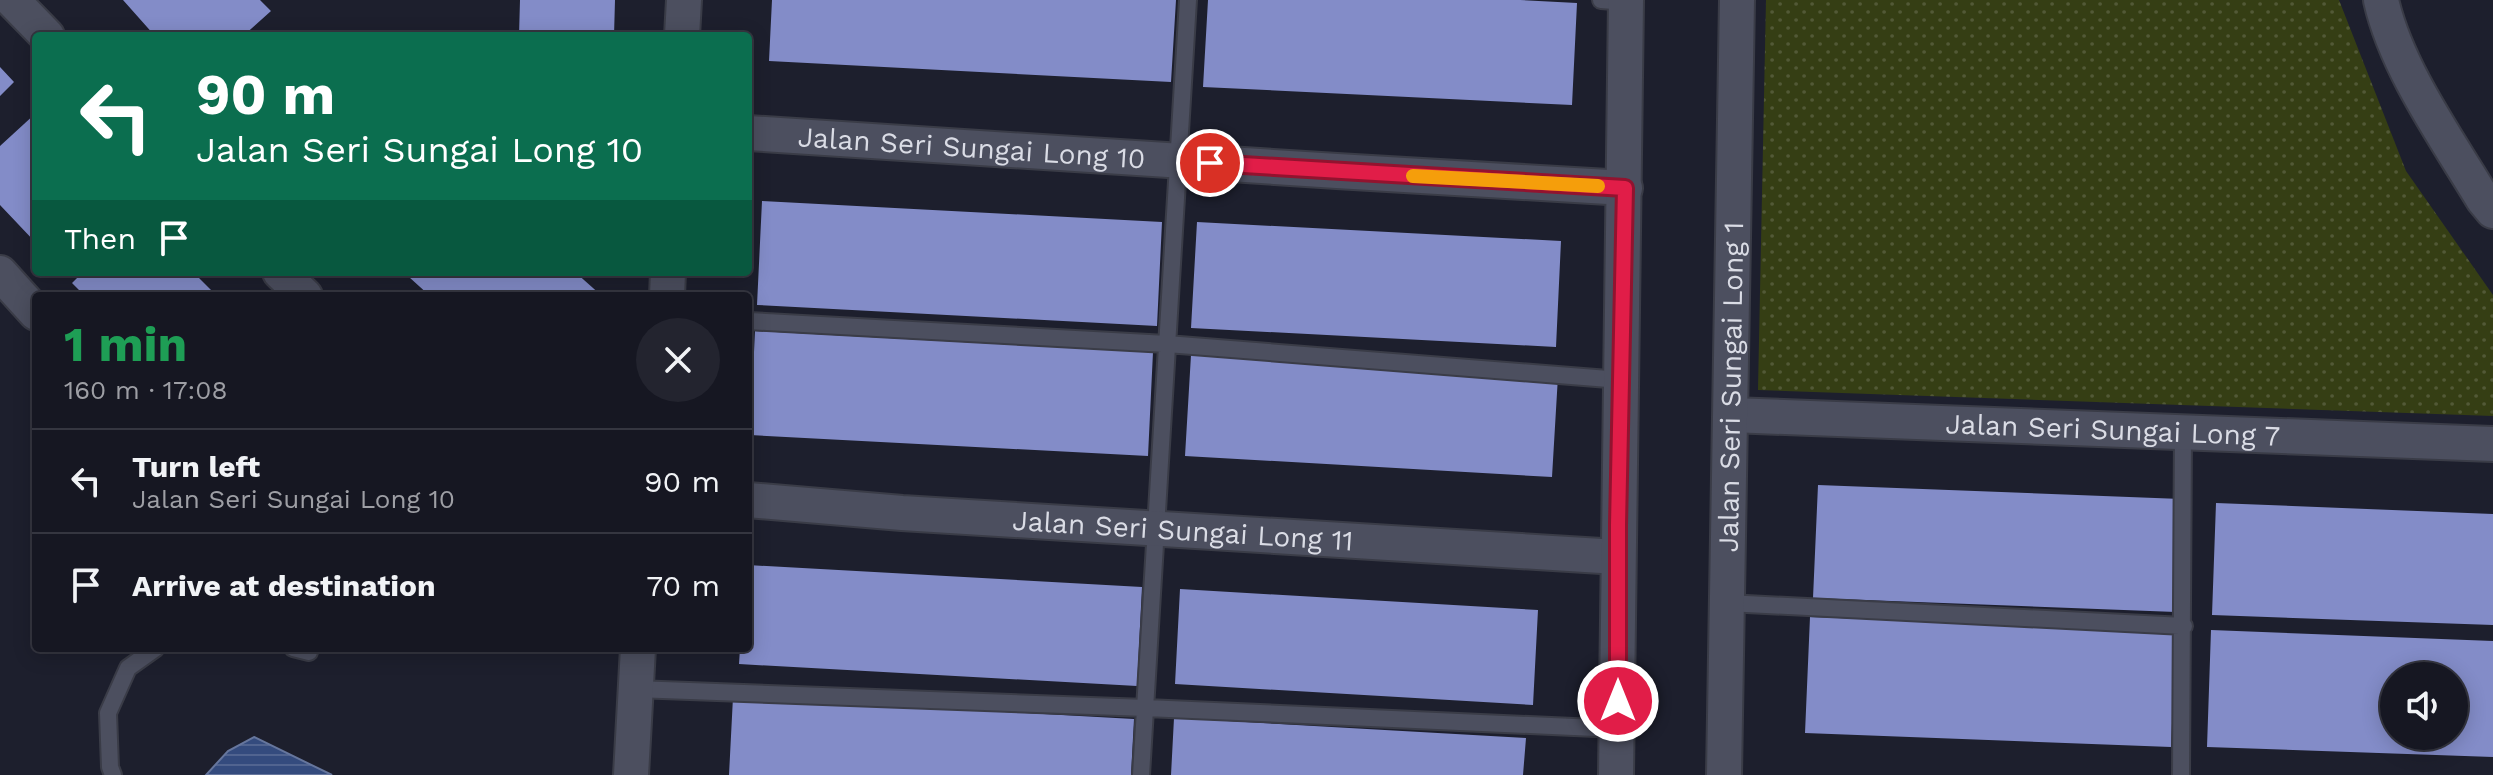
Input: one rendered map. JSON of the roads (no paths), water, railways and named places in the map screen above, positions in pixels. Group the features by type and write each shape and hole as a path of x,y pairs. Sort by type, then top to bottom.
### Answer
{"street":[{"path":"12,0 43,32"},
{"path":"682,32 684,0"},
{"name":"Jalan Seri Sungai Long 1","path":"1724,775 1737,0"},
{"path":"2381,0 2386,23 2412,79 2493,211"},
{"path":"1616,775 1625,188 1618,1"},
{"name":"Jalan Seri Sungai Long 10","path":"752,133 1625,188"},
{"path":"0,273 32,309"},
{"path":"284,276 301,292"},
{"name":"Jalan Seri Sungai Long 7","path":"1731,415 2493,444"},
{"name":"Jalan Seri Sungai Long 11","path":"752,500 902,513 1618,557"},
{"path":"631,775 638,652"}],"lane":[{"path":"1141,775 1188,0"},
{"path":"752,321 1167,344 1621,380"},
{"path":"2181,775 2183,432"},
{"path":"1727,603 2184,626"},
{"path":"113,775 108,713 128,668 150,652"},
{"path":"635,689 1618,729"}],"water":[{"path":"254,737 332,775 206,775 228,751"}]}
